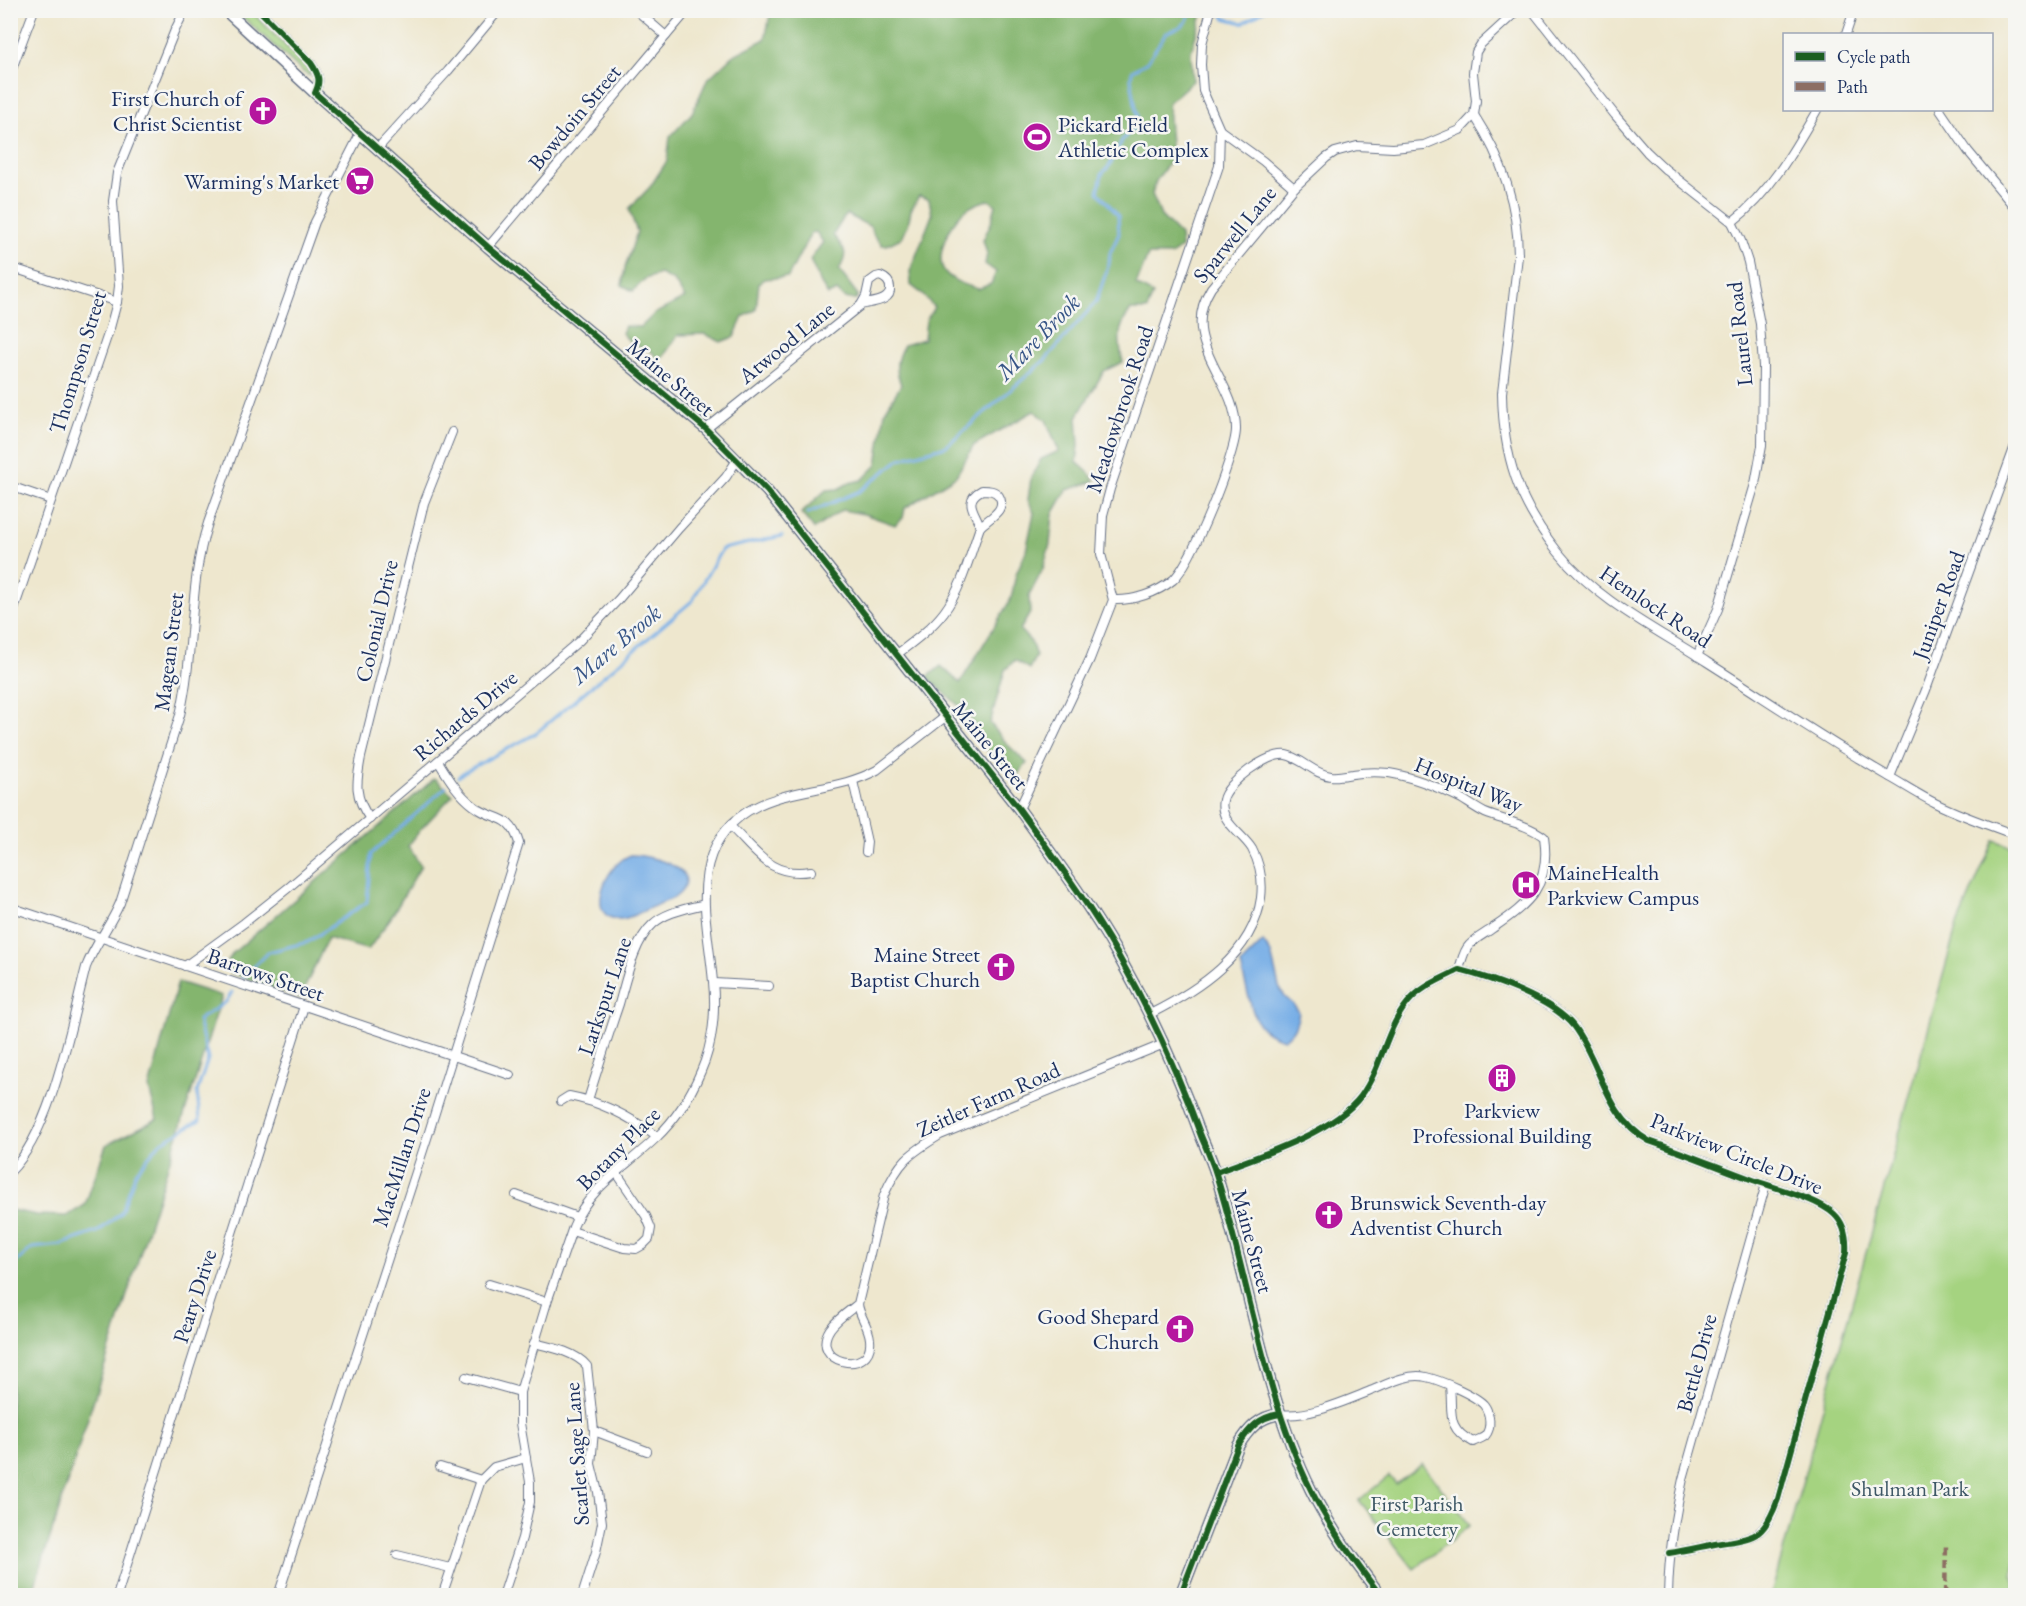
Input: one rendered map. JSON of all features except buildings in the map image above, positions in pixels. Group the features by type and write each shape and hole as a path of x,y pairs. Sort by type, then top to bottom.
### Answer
{"street":[{"path":"10,74 13,57 34,10"},
{"name":"Thompson Street","path":"10,621 111,328 117,302 118,272 113,201 117,173 185,10"},
{"name":"Maine Street","path":"225,10 488,247 706,429 737,460 767,491 1019,809 1093,914 1118,954 1177,1072 1216,1172 1281,1414 1302,1468 1346,1550 1381,1596"},
{"path":"260,10 318,73 320,83 315,93"},
{"path":"377,149 448,71 499,10"},
{"path":"636,10 666,36"},
{"name":"Bowdoin Street","path":"488,247 688,10"},
{"name":"Meadowbrook Road","path":"1113,600 1101,554 1103,515 1219,166 1220,130 1203,91 1201,65 1202,44 1211,10"},
{"path":"1474,115 1476,101 1473,73 1476,52 1481,44 1518,10"},
{"name":"Laurel Road","path":"1532,10 1647,152 1732,222 1742,241 1758,304 1763,366 1762,446 1755,484 1718,609 1697,656"},
{"path":"1846,33 1854,10"},
{"path":"1732,222 1752,206 1764,191 1816,111"},
{"path":"1941,111 1968,151 2016,209"},
{"name":"Sparwell Lane","path":"1113,600 1126,601 1137,598 1172,580 1188,558 1207,518 1234,447 1236,428 1233,409 1204,347 1200,326 1202,306 1211,288 1294,188 1318,164 1335,152 1357,147 1393,148 1424,145 1460,130 1474,115"},
{"name":"Hemlock Road","path":"1474,115 1490,140 1511,193 1515,215 1518,256 1502,393 1502,413 1508,454 1521,495 1558,553 1591,586 1611,602 1855,757 1935,803 2016,835"},
{"path":"1220,130 1263,161 1294,188"},
{"name":"Magean Street","path":"10,1172 22,1160 39,1127 56,1083 86,967 120,903 182,705 189,658 195,579 202,541 315,222 360,134"},
{"path":"10,267 117,302"},
{"name":"Atwood Lane","path":"706,429 861,304"},
{"name":"Colonial Drive","path":"370,819 357,795 357,775 424,503 452,432"},
{"name":"Juniper Road","path":"1890,777 1926,690 2016,443"},
{"name":"Richards Drive","path":"185,966 244,923 579,641 726,477 737,460"},
{"path":"10,486 51,500"},
{"path":"896,655 933,625 950,602 980,527"},
{"path":"1019,809 1090,659 1113,600"},
{"name":"Botany Place","path":"503,1596 522,1538 530,1502 530,1482 520,1424 520,1392 547,1302 577,1217 598,1190 657,1137 677,1113 701,1070 708,1049 713,1023 714,983 704,904 705,879 712,855 730,826 760,804 801,792 853,781 877,770 945,717"},
{"name":"Hospital Way","path":"1150,1014 1188,992 1219,969 1244,942 1254,926 1260,909 1262,890 1260,870 1252,850 1229,823 1223,812 1222,801 1226,792 1240,777 1273,756 1286,755 1319,773 1331,776 1365,772 1389,773 1414,780 1461,799 1484,812 1532,828 1544,837 1546,848 1544,868 1533,896 1520,910 1473,941 1462,956 1459,970"},
{"name":"MacMillan Drive","path":"278,1596 453,1056 519,843 511,825 501,818 476,808 466,800 438,760"},
{"path":"853,781 867,842 866,852"},
{"path":"730,826 774,867 792,873 811,871"},
{"name":"Larkspur Lane","path":"588,1100 642,937 647,929 660,918 704,904"},
{"name":"Barrows Street","path":"10,907 510,1076"},
{"path":"1216,1172 1290,1142 1342,1116 1371,1080 1404,1006 1419,991 1459,970"},
{"name":"Parkview Circle Drive","path":"1459,970 1485,977 1532,997 1566,1017 1581,1038 1621,1118 1638,1135 1826,1208 1842,1224 1846,1243 1842,1271 1772,1516 1760,1531 1744,1541 1669,1553"},
{"path":"714,983 769,986"},
{"name":"Peary Drive","path":"117,1596 304,1006"},
{"name":"Zeitler Farm Road","path":"858,1304 884,1195 892,1178 908,1155 940,1136 1164,1044"},
{"path":"561,1101 569,1096 588,1100 623,1115 657,1137"},
{"path":"572,1231 636,1250 649,1239 651,1228 646,1216 616,1172"},
{"name":"Bettle Drive","path":"1669,1553 1683,1479 1766,1184"},
{"path":"516,1195 577,1217"},
{"path":"489,1284 547,1302"},
{"path":"858,1304 858,1310 870,1339 869,1348 865,1356 858,1361 839,1362 830,1354 826,1345 826,1337 835,1324 858,1304"},
{"name":"Scarlet Sage Lane","path":"534,1343 574,1356 587,1366 594,1431 591,1464 602,1523 596,1552 582,1596"},
{"path":"1180,1596 1238,1446 1257,1421 1270,1415 1296,1414 1343,1402 1392,1382 1412,1376 1425,1376 1450,1386 1474,1397 1484,1405 1489,1415 1490,1426 1485,1436 1473,1442 1462,1436 1455,1426 1449,1406 1450,1386"},
{"path":"466,1377 520,1392"},
{"path":"594,1431 647,1451"},
{"path":"442,1596 481,1480 494,1467 526,1458"},
{"path":"440,1467 481,1480"},
{"path":"1668,1596 1669,1553"},
{"path":"397,1555 450,1568"}],"green space":[{"path":"236,11 251,11 307,68 310,76 303,72"},
{"path":"771,11 1203,11 1191,52 1193,81 1168,103 1172,158 1156,181 1152,194 1161,216 1180,235 1181,248 1171,255 1148,255 1136,285 1153,294 1147,310 1131,310 1126,316 1120,334 1123,362 1104,371 1077,417 1079,445 1077,462 1095,481 1067,490 1053,514 1050,544 1043,569 1029,596 1030,613 1020,630 1031,642 1036,656 1029,669 1015,660 1005,670 990,723 1027,763 1018,774 1006,768 988,751 968,714 927,677 941,666 960,683 1011,599 1016,574 1026,551 1034,513 1028,500 1031,478 1041,459 1059,451 1046,420 1034,411 974,445 956,476 905,508 903,518 895,525 864,514 842,510 814,529 801,513 826,490 838,489 862,480 877,465 885,411 901,385 897,369 899,355 904,345 924,339 926,321 934,307 911,285 910,271 932,215 929,199 919,196 911,210 908,225 901,238 887,245 882,245 874,236 871,227 846,214 833,235 845,255 839,270 858,295 856,300 844,298 837,291 828,295 821,284 810,260 823,242 816,232 811,233 788,277 764,279 759,283 756,310 743,317 734,337 721,342 705,334 678,335 663,357 658,360 652,352 631,343 622,333 625,326 641,327 654,314 685,298 674,281 660,274 645,279 633,291 622,285 637,232 629,209 650,187 667,161 670,137 692,113 707,80 732,56 765,39","holes":["989,200 996,205 983,240 987,254 985,264 996,272 991,284 978,289 956,281 945,272 942,265 942,249 953,224 963,212 975,204"]},
{"path":"435,778 453,795 408,846 421,866 392,916 368,950 328,938 300,998 229,972 228,961 233,953"},
{"name":"Shulman Park","path":"1994,840 2016,848 2016,1561 2012,1575 2015,1595 1771,1595 1957,925"},
{"path":"178,982 222,996 34,1588 22,1595 10,1587 11,1210 37,1215 67,1216 85,1205 106,1145 157,1119 149,1088"},
{"name":"First Parish Cemetery","path":"1422,1464 1470,1525 1414,1569 1359,1500 1389,1476 1396,1484"}],"water":[{"path":"631,855 664,861 674,866 686,880 684,888 674,898 633,916 621,919 610,917 603,911 602,891 613,869 621,860"},
{"path":"1263,942 1271,953 1279,987 1299,1012 1294,1027 1284,1039 1268,1033 1256,1019 1241,964"}],"waterway":[{"name":"Mare Brook","path":"808,513 860,491 900,459 946,446 1045,360 1096,302 1109,264 1110,253 1119,234 1118,215 1098,192 1102,174 1110,165 1122,140 1138,121 1131,79 1132,71 1147,62 1166,33 1182,26 1187,21 1191,10"},
{"name":"Mare Brook","path":"1221,10 1224,18 1243,23 1265,10"},
{"name":"Mare Brook","path":"458,777 535,734 692,601 722,549 782,536"},
{"name":"Mare Brook","path":"242,978 268,952 308,942 367,902 371,854 446,787"},
{"name":"Mare Brook","path":"10,1268 32,1248 60,1245 99,1231 121,1213 136,1172 160,1143 200,1120 197,1092 208,1059 198,1020 226,1002 232,992"}],"marked path":[{"path":"1945,1596 1946,1543"}],"cycle path":[{"path":"259,10 311,63 318,78 315,93 488,247 706,429 767,491 1019,809 1058,862 1118,955 1153,1021 1173,1066 1216,1174 1268,1374 1294,1453 1326,1518 1352,1558 1381,1596"},
{"path":"1216,1172 1294,1142 1333,1121 1348,1109 1361,1096 1375,1072 1390,1033 1403,1008 1423,989 1459,970 1521,991 1565,1017 1583,1042 1613,1104 1634,1130 1649,1141 1818,1203 1834,1214 1841,1222 1846,1253 1773,1512 1762,1529 1749,1537 1669,1553"},
{"path":"1180,1596 1238,1446 1255,1424 1280,1414"}],"place":[{"name":"First Church of Christ Scientist","path":"263,111"},
{"name":"Pickard Field Athletic Complex","path":"1037,137"},
{"name":"Warming's Market","path":"360,181"},
{"name":"MaineHealth Parkview Campus","path":"1526,885"},
{"name":"Maine Street Baptist Church","path":"1001,967"},
{"name":"Parkview Professional Building","path":"1502,1078"},
{"name":"Brunswick Seventh-day Adventist Church","path":"1329,1215"},
{"name":"Good Shepard Church","path":"1180,1329"}]}
